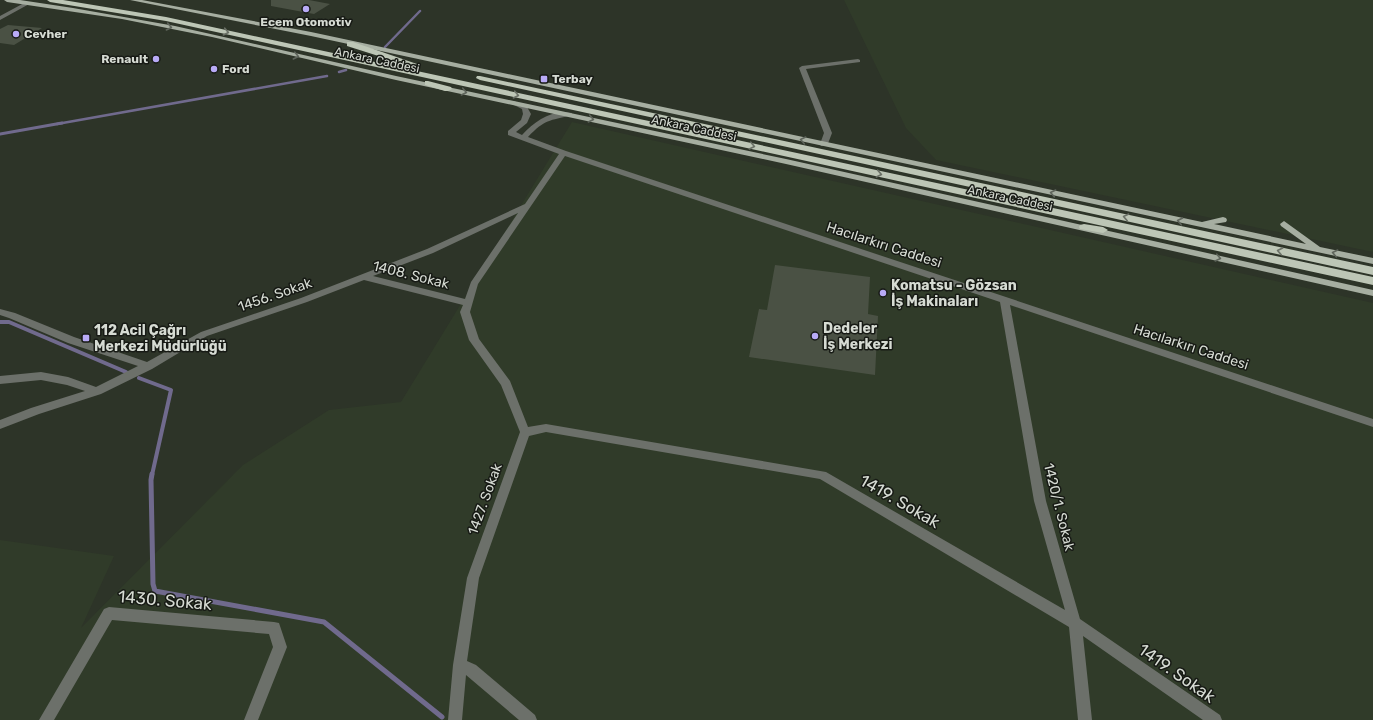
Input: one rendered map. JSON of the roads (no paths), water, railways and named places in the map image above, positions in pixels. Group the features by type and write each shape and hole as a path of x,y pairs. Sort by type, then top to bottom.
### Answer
{"highway":[{"name":"Ankara Caddesi","path":"50,0 166,19 1373,281"},
{"name":"Ankara Caddesi","path":"92,0 176,14 295,39 1373,270"},
{"path":"350,44 413,64"},
{"path":"341,57 448,89"},
{"path":"796,146 963,174"},
{"path":"1084,227 1260,257"}],"main road":[{"name":"Ankara Caddesi","path":"7,0 138,20 1084,227 1373,293"},
{"name":"Ankara Caddesi","path":"133,0 195,11 1373,261"},
{"path":"1200,225 1223,220"},
{"path":"1284,224 1320,250"}],"street":[{"path":"0,18 28,3"},
{"path":"824,144 828,132 802,68 858,61"},
{"name":"Hacılarkırı Caddesi","path":"510,102 525,108 527,114 524,121 511,133 563,153 1373,423"},
{"path":"523,138 544,118 553,115 570,114"},
{"path":"525,432 506,384 474,340 465,312 474,284 563,153"},
{"name":"1408. Sokak","path":"363,278 430,251 528,205"},
{"name":"1408. Sokak","path":"363,278 468,303"},
{"name":"1456. Sokak","path":"0,425 34,411 97,391 148,366 204,334 363,278"},
{"name":"1420/1. Sokak","path":"1004,300 1040,501 1075,623 1085,720"},
{"path":"0,312 12,315 71,340 148,366"},
{"path":"0,380 42,376 68,381 97,391"},
{"name":"1419. Sokak","path":"525,432 546,428 822,475 1075,623 1215,720"},
{"name":"1427. Sokak","path":"454,720 457,708 460,665 473,578 525,432"},
{"name":"1430. Sokak","path":"46,720 109,613 274,628 280,647 251,720"},
{"path":"460,665 471,670 530,720"}],"waterway":[{"path":"385,47 420,11"},
{"path":"339,72 346,70"},
{"path":"57,124 327,76"},
{"path":"0,134 62,123"},
{"path":"0,322 9,322 126,372"},
{"path":"139,378 171,390 152,475"},
{"path":"152,474 153,584 155,591 324,622 442,717"}],"place":[{"name":"Ecem Otomotiv","path":"306,9"},
{"name":"Cevher","path":"16,34"},
{"name":"Renault","path":"156,59"},
{"name":"Ford","path":"214,69"},
{"name":"Terbay","path":"544,79"},
{"name":"Komatsu - Gözsan İş Makinaları","path":"883,293"},
{"name":"Dedeler İş Merkezi","path":"815,336"},
{"name":"112 Acil Çağrı Merkezi Müdürlüğü","path":"86,338"}]}
